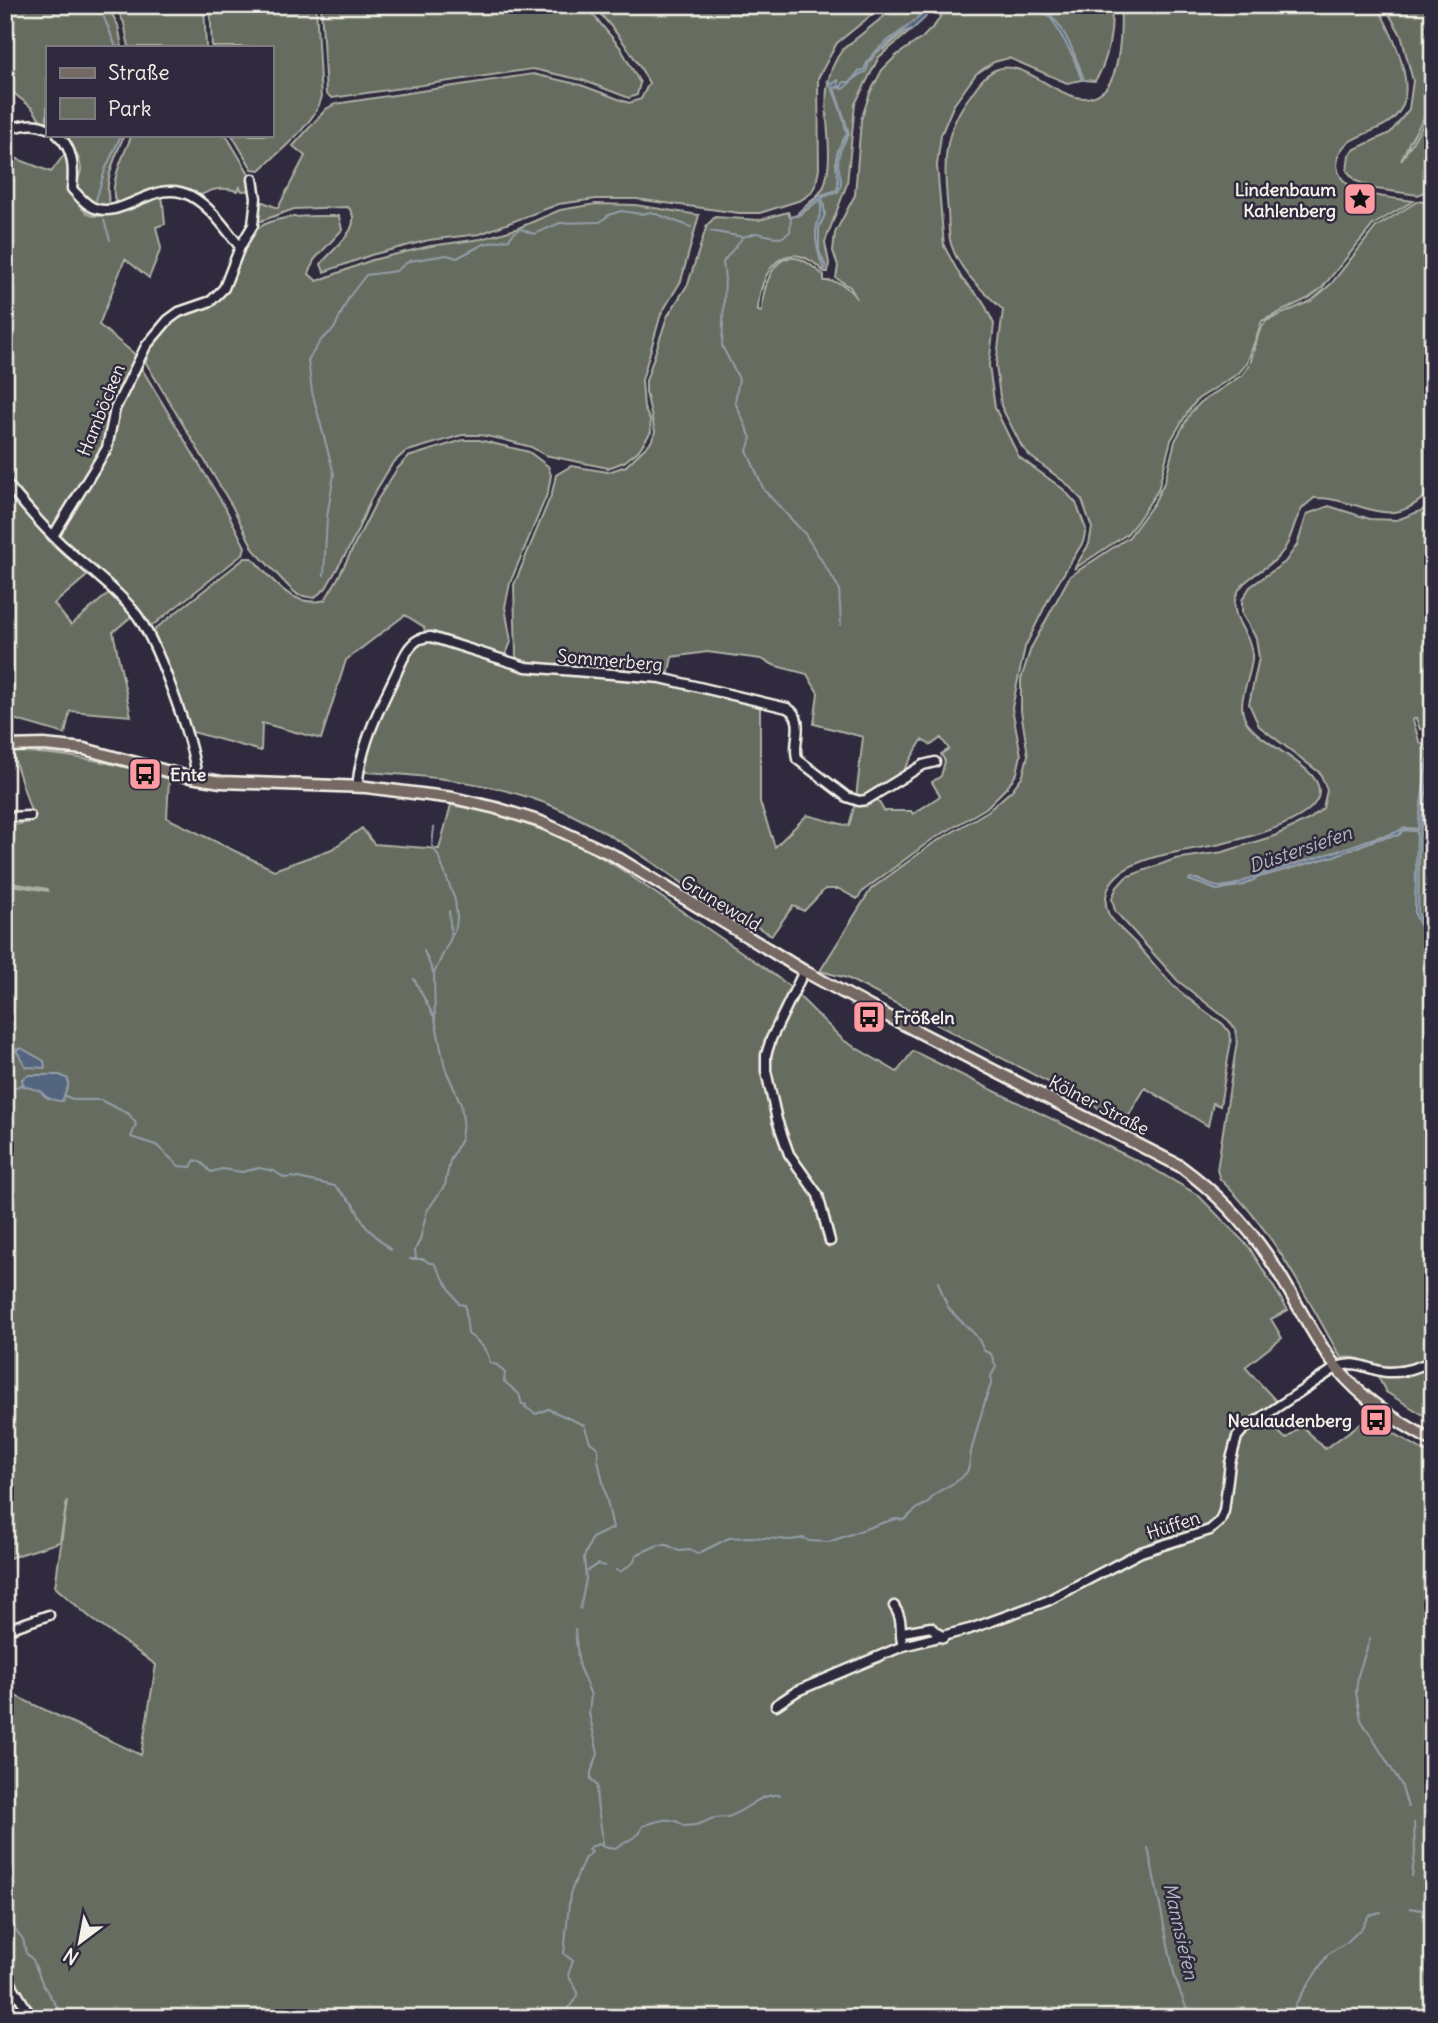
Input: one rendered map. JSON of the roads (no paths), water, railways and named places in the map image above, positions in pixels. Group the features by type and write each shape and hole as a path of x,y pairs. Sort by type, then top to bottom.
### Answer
{"main road":[{"name":"Grunewald","path":"5,746 44,745 84,749 197,779 243,784 357,787 453,797 496,808 553,827 613,855 813,976"},
{"name":"Kölner Straße","path":"813,976 1180,1166 1208,1186 1252,1234 1307,1324 1337,1367 1381,1411 1433,1441"}],"street":[{"path":"5,130 31,124 46,127"},
{"path":"59,136 74,163 72,189 94,208 107,210 161,191 173,190 191,196 210,211 240,247"},
{"name":"Hamböcken","path":"52,536 107,448 115,409 146,346 168,320 179,312 211,301 224,288 240,247 253,225 256,198 253,179"},
{"path":"5,482 52,536 117,592 142,622 169,685 195,762 197,779"},
{"name":"Sommerberg","path":"357,787 359,764 367,736 403,659 416,641 431,637 526,667 661,678 787,708 796,715 797,759 853,800 866,800 923,765 935,762"},
{"path":"5,817 30,816"},
{"path":"813,976 771,1039 766,1055 766,1072 777,1119 789,1154 818,1195 830,1241"},
{"path":"1337,1367 1349,1362 1391,1372 1404,1371 1433,1361"},
{"name":"Hüffen","path":"776,1705 797,1691 903,1646 943,1637 1047,1601 1141,1552 1210,1530 1220,1521 1224,1511 1230,1463 1237,1437 1243,1430 1337,1367"},
{"path":"1370,1380 1371,1368"},
{"path":"894,1606 899,1614 903,1646"},
{"path":"5,1630 49,1615"},
{"path":"903,1632 931,1627 943,1637"},
{"path":"5,1967 32,2018"}],"water":[{"path":"928,5 932,5 925,18 875,54 866,72 843,89 834,87 849,134 838,158 840,188 838,192 822,197 825,214 819,228 819,252 826,267 824,270 819,254 816,236 821,211 820,199 799,215 798,213 821,195 837,190 838,186 836,157 847,134 837,99 828,82 833,84 838,80 838,86 841,87 844,82 850,82 859,71 864,70 875,52 913,22"},
{"path":"1034,5 1052,16 1059,25 1072,48 1084,80 1052,19"},
{"path":"1432,755 1419,837 1418,913 1430,955 1433,986 1423,932 1415,914 1417,831 1403,830 1399,835 1377,839 1334,856 1259,877 1243,885 1217,890 1189,880 1194,879 1216,887 1231,886 1403,828 1418,829 1427,761"},
{"path":"21,1048 44,1061 45,1068 26,1067 16,1050"},
{"path":"29,1075 60,1075 68,1079 62,1101 50,1099 41,1091 23,1086 22,1079"}],"waterway":[{"path":"99,5 116,46"},
{"path":"96,200 105,170 121,136"},
{"path":"324,575 327,517 334,474 312,392 308,360 321,340 334,329 349,297 366,275 396,271 409,261 447,255 457,258 484,244 509,239 521,229 534,234 560,223 600,222 621,211 641,214 651,212 691,227"},
{"path":"710,231 743,237 756,233 781,238 790,232 791,217 802,213"},
{"path":"104,220 110,240"},
{"path":"743,237 723,262 725,279 722,346 739,379 735,402 751,438 747,451 764,490 805,534 839,588 841,625"},
{"path":"416,1258 415,1250 427,1211 445,1185 450,1161 461,1139 463,1121 461,1104 445,1068 435,1019 434,973 456,927 457,917 455,900 432,846 434,827"},
{"path":"449,911 451,934"},
{"path":"424,951 433,972"},
{"path":"414,979 435,1019"},
{"path":"5,1091 24,1084"},
{"path":"65,1096 75,1100 100,1100 129,1114 136,1124 131,1137 156,1145 179,1166 191,1167 195,1160 211,1172 222,1169 242,1172 259,1168 274,1171 285,1178 293,1177 335,1186 353,1204 366,1227 391,1250"},
{"path":"410,1259 424,1259 434,1263 459,1304 465,1305 468,1334 482,1346 490,1363 497,1365 505,1373 504,1381 519,1394 522,1404 536,1414 548,1409 584,1425 590,1442 598,1448 598,1460 613,1528 592,1538 584,1557 586,1579 580,1609"},
{"path":"616,1570 620,1572 633,1563 636,1555 658,1545 667,1545 679,1551 690,1550 697,1554 729,1538 804,1538 809,1541 829,1542 882,1523 904,1520 936,1494 962,1478 968,1469 992,1382 991,1376 996,1367 991,1354 983,1350 975,1334 950,1309 938,1282"},
{"path":"587,1571 598,1564 605,1566"},
{"path":"562,2018 578,1992 568,1975 573,1961 564,1954 570,1894 584,1859 592,1852 588,1850 599,1844 602,1846 597,1786 591,1779 598,1754 589,1713 591,1695 579,1667 575,1630"},
{"path":"1370,1639 1358,1675 1356,1693 1361,1720 1401,1784 1408,1807"},
{"path":"603,1847 615,1849 639,1834 643,1826 654,1822 669,1820 684,1826 696,1825 713,1818 728,1817 766,1796 780,1795"},
{"path":"1412,1876 1415,1853 1414,1823"},
{"name":"Mannsiefen","path":"1148,1848 1175,1978 1190,2018"},
{"path":"5,1901 15,1929 23,1939 26,1953 33,1960 43,1985 64,2018"},
{"path":"1410,1908 1433,1912"},
{"path":"1294,2018 1295,2005 1328,1954 1361,1929 1369,1915 1381,1912"}],"place":[{"name":"Lindenbaum Kahlenberg","path":"1360,199"},
{"name":"Ente","path":"145,774"},
{"name":"Frößeln","path":"869,1017"},
{"name":"Neulaudenberg","path":"1376,1420"}],"water label":[{"name":"Düstersiefen","path":"1300,849"}]}
